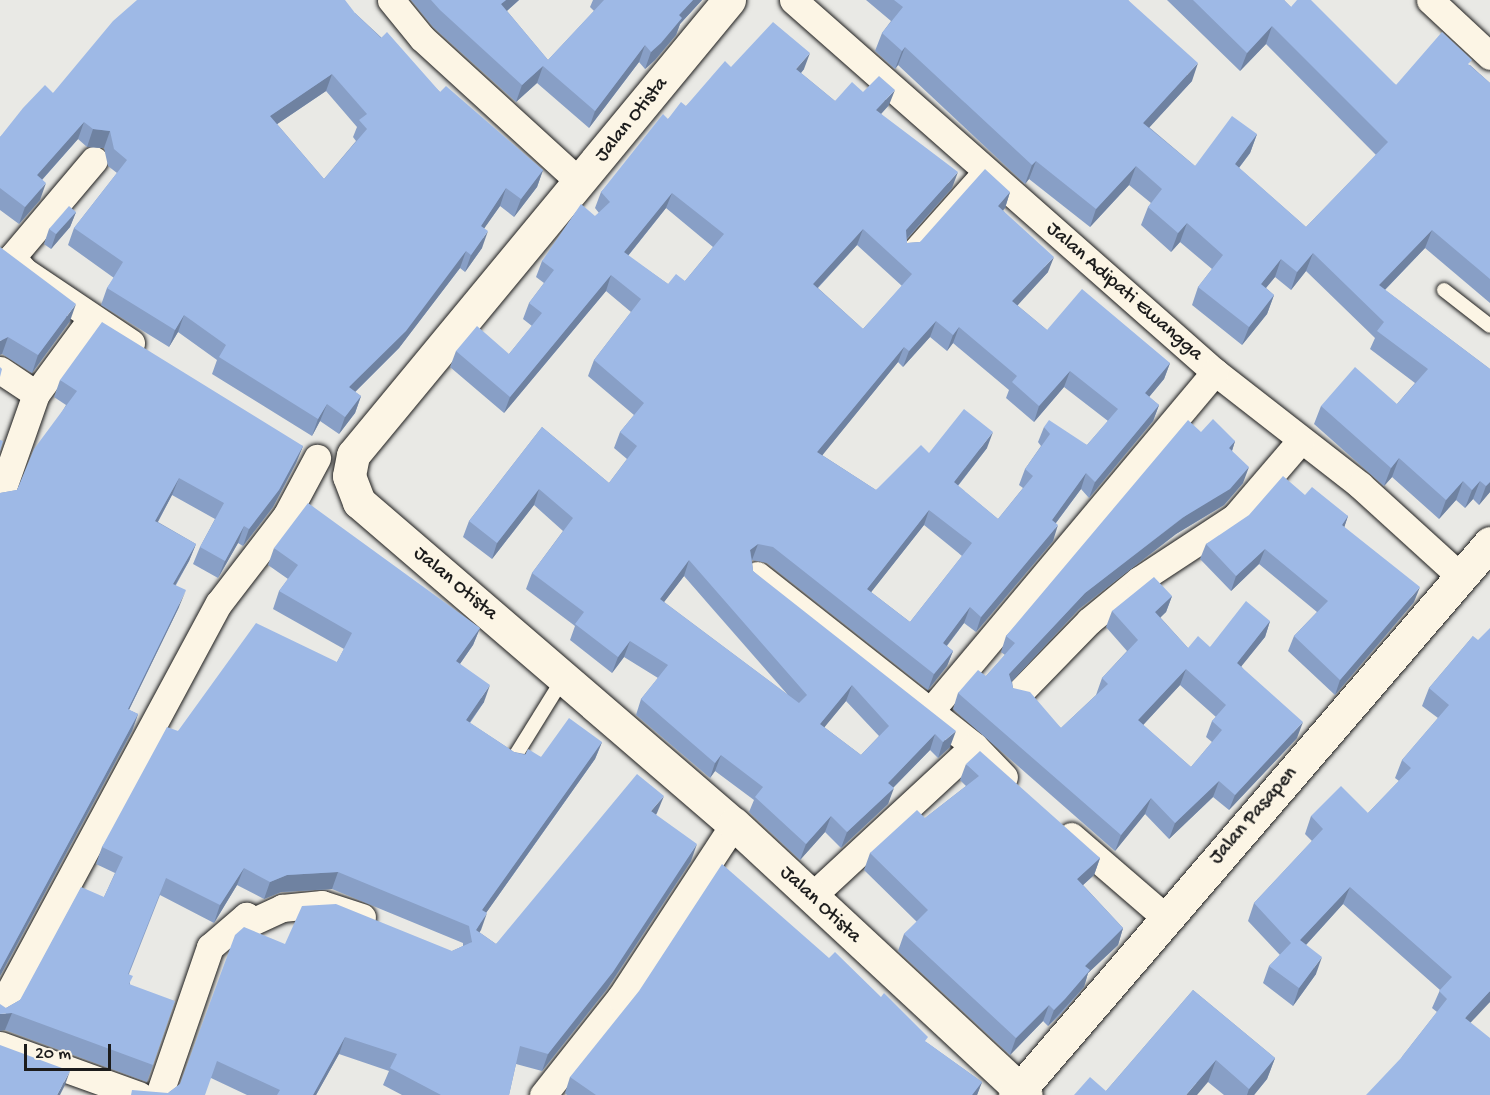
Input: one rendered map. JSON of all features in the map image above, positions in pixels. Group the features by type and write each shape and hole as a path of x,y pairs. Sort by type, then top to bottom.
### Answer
{"street":[{"path":"391,0 422,38 581,183"},
{"name":"Jalan Otista","path":"729,0 581,183 353,455 349,476 359,502 734,824 1020,1093"},
{"name":"Jalan Adipati Ewangga","path":"793,0 1215,372 1301,440 1460,576"},
{"path":"1430,0 1490,56"},
{"path":"94,160 12,257 92,318 151,355"},
{"path":"0,496 36,394 92,318"},
{"path":"0,370 36,394"},
{"path":"932,709 1215,372"},
{"path":"1019,693 1089,621 1139,580 1235,517 1301,440"},
{"path":"0,1009 219,603 286,516 307,452 349,476"},
{"name":"Jalan Pasapen","path":"1020,1093 1166,918 1490,543"},
{"path":"757,575 932,709 1025,796"},
{"path":"811,897 974,746"},
{"path":"1051,819 1166,918"},
{"path":"543,1095 620,998 734,824"},
{"path":"159,1095 210,948 246,916 254,921 282,908 322,904 392,929"},
{"path":"0,1045 108,1091 139,1095"}],"lane":[{"path":"908,252 983,167"},
{"path":"1444,290 1490,326"},
{"path":"513,761 564,677"}],"building":[{"path":"137,0 345,0 381,38 387,32 440,92 446,86 543,170 521,199 506,188 481,226 488,231 471,255 466,251 406,331 349,387 361,396 345,417 327,404 318,419 219,357 226,345 184,315 175,330 107,288 123,262 74,228 127,160 114,149 110,131 93,129 84,122 37,175 46,183 25,207 0,188 0,137 45,85 53,93 113,21","holes":["332,74 367,114 359,120 367,129 324,179 270,116"]},
{"path":"431,0 506,0 501,4 548,60 604,0 693,0 679,15 682,18 661,43 651,52 645,45 595,111 543,66 522,85"},
{"path":"894,0 1128,0 1198,63 1143,123 1195,166 1232,116 1257,134 1235,164 1306,227 1388,142 1272,26 1247,53 1193,0 1284,0 1291,7 1297,0 1311,0 1396,85 1442,32 1472,60 1468,64 1490,83 1490,279 1432,230 1379,285 1490,369 1490,482 1486,486 1480,481 1472,490 1463,481 1446,500 1399,458 1391,468 1321,406 1355,367 1397,404 1428,369 1377,331 1384,322 1313,253 1297,272 1281,259 1261,284 1274,295 1249,327 1198,287 1223,255 1187,223 1178,233 1148,207 1162,189 1136,166 1096,209 1036,161 1032,165 905,47 902,51 882,33 903,7"},
{"path":"773,22 810,53 796,69 835,101 852,82 863,92 879,76 895,90 876,110 958,172 906,230 907,243 920,242 985,169 1010,192 998,206 1054,257 1012,301 1047,330 1082,289 1170,363 1145,393 1159,405 1095,482 1086,473 1052,520 1058,525 981,617 970,607 943,643 953,651 934,674 773,547 758,544 750,550 753,571 956,731 943,742 935,734 888,783 894,788 847,832 831,816 806,844 755,797 763,787 721,755 715,763 641,699 668,665 630,641 618,657 575,624 584,612 532,573 573,518 539,489 497,543 469,521 542,427 609,483 637,446 620,432 644,403 594,360 641,299 611,275 510,397 456,351 477,326 509,354 542,313 529,303 554,270 542,261 581,204 595,216 610,202 601,192 663,114 668,119 681,102 686,106 725,61 731,67","holes":["672,193 724,234 685,281 676,274 668,284 624,252","863,229 912,274 863,329 813,284","936,321 953,335 959,327 1017,376 1012,382 1039,406 1070,371 1118,409 1087,445 1049,420 1044,427 1050,434 1025,469 1033,476 998,519 954,482 993,432 964,409 929,453 921,445 876,490 817,452 904,347 909,351","929,510 972,543 910,622 867,589","689,560 807,695 799,703 660,599","852,685 889,726 861,755 820,724"]},
{"path":"69,206 76,212 56,234 49,229"},
{"path":"0,247 76,304 38,355 8,337 0,341"},
{"path":"102,322 303,446 279,490 249,529 244,526 225,561 200,547 224,503 179,478 155,521 196,544 173,584 186,590 128,709 138,714 0,970 0,493 17,490 34,449 77,391 60,380"},
{"path":"1213,419 1235,441 1229,448 1249,467 1230,489 1182,518 1085,593 1009,674 1013,688 1030,692 1061,728 1108,684 1102,678 1138,640 1112,611 1154,577 1172,596 1155,612 1188,648 1198,636 1210,647 1246,601 1270,621 1237,663 1303,722 1235,795 1219,781 1175,823 1151,798 1121,835 958,693 978,670 986,676 1015,643 1006,636 1188,420 1201,432","holes":["1186,669 1226,705 1212,721 1222,730 1191,767 1138,720"]},
{"path":"1283,476 1305,495 1312,487 1348,516 1342,525 1420,587 1340,680 1294,636 1328,601 1265,549 1236,576 1206,544 1249,515"},
{"path":"308,503 480,628 456,661 490,685 466,720 514,752 525,755 528,749 541,757 569,718 602,742 482,910 487,913 476,930 496,944 637,774 664,796 651,811 697,844 613,972 548,1054 520,1046 509,1095 441,1095 390,1068 397,1054 345,1037 313,1095 277,1095 280,1090 217,1061 205,1095 131,1095 132,1090 168,1093 180,1084 235,935 244,927 285,944 302,906 336,904 452,951 472,942 469,926 338,872 287,875 270,882 244,868 220,905 166,878 128,974 133,976 129,984 175,1001 153,1065 12,1013 0,1014 0,1004 6,1008 20,1000 81,887 104,897 123,857 102,847 167,727 178,731 256,623 337,662 352,633 279,591 298,565 274,548"},
{"path":"1490,628 1490,991 1465,1018 1490,1038 1490,1095 1366,1095 1401,1058 1447,999 1439,991 1452,977 1350,887 1300,940 1322,957 1299,988 1269,966 1291,943 1254,903 1323,829 1311,816 1341,786 1368,813 1411,768 1402,760 1449,705 1429,688 1473,636 1478,640"},
{"path":"980,751 1100,858 1077,879 1123,928 1085,966 1090,970 1065,999 1054,1010 1049,1005 1016,1038 904,934 928,910 870,853 917,810 925,818 979,776 966,764"},
{"path":"722,864 829,958 835,952 881,997 884,993 928,1037 925,1041 982,1082 972,1095 596,1095 570,1077 639,991"},
{"path":"1193,990 1275,1058 1249,1089 1216,1060 1186,1095 1074,1095 1090,1077 1106,1091"},
{"path":"0,1045 70,1071 57,1095 0,1095"}]}
